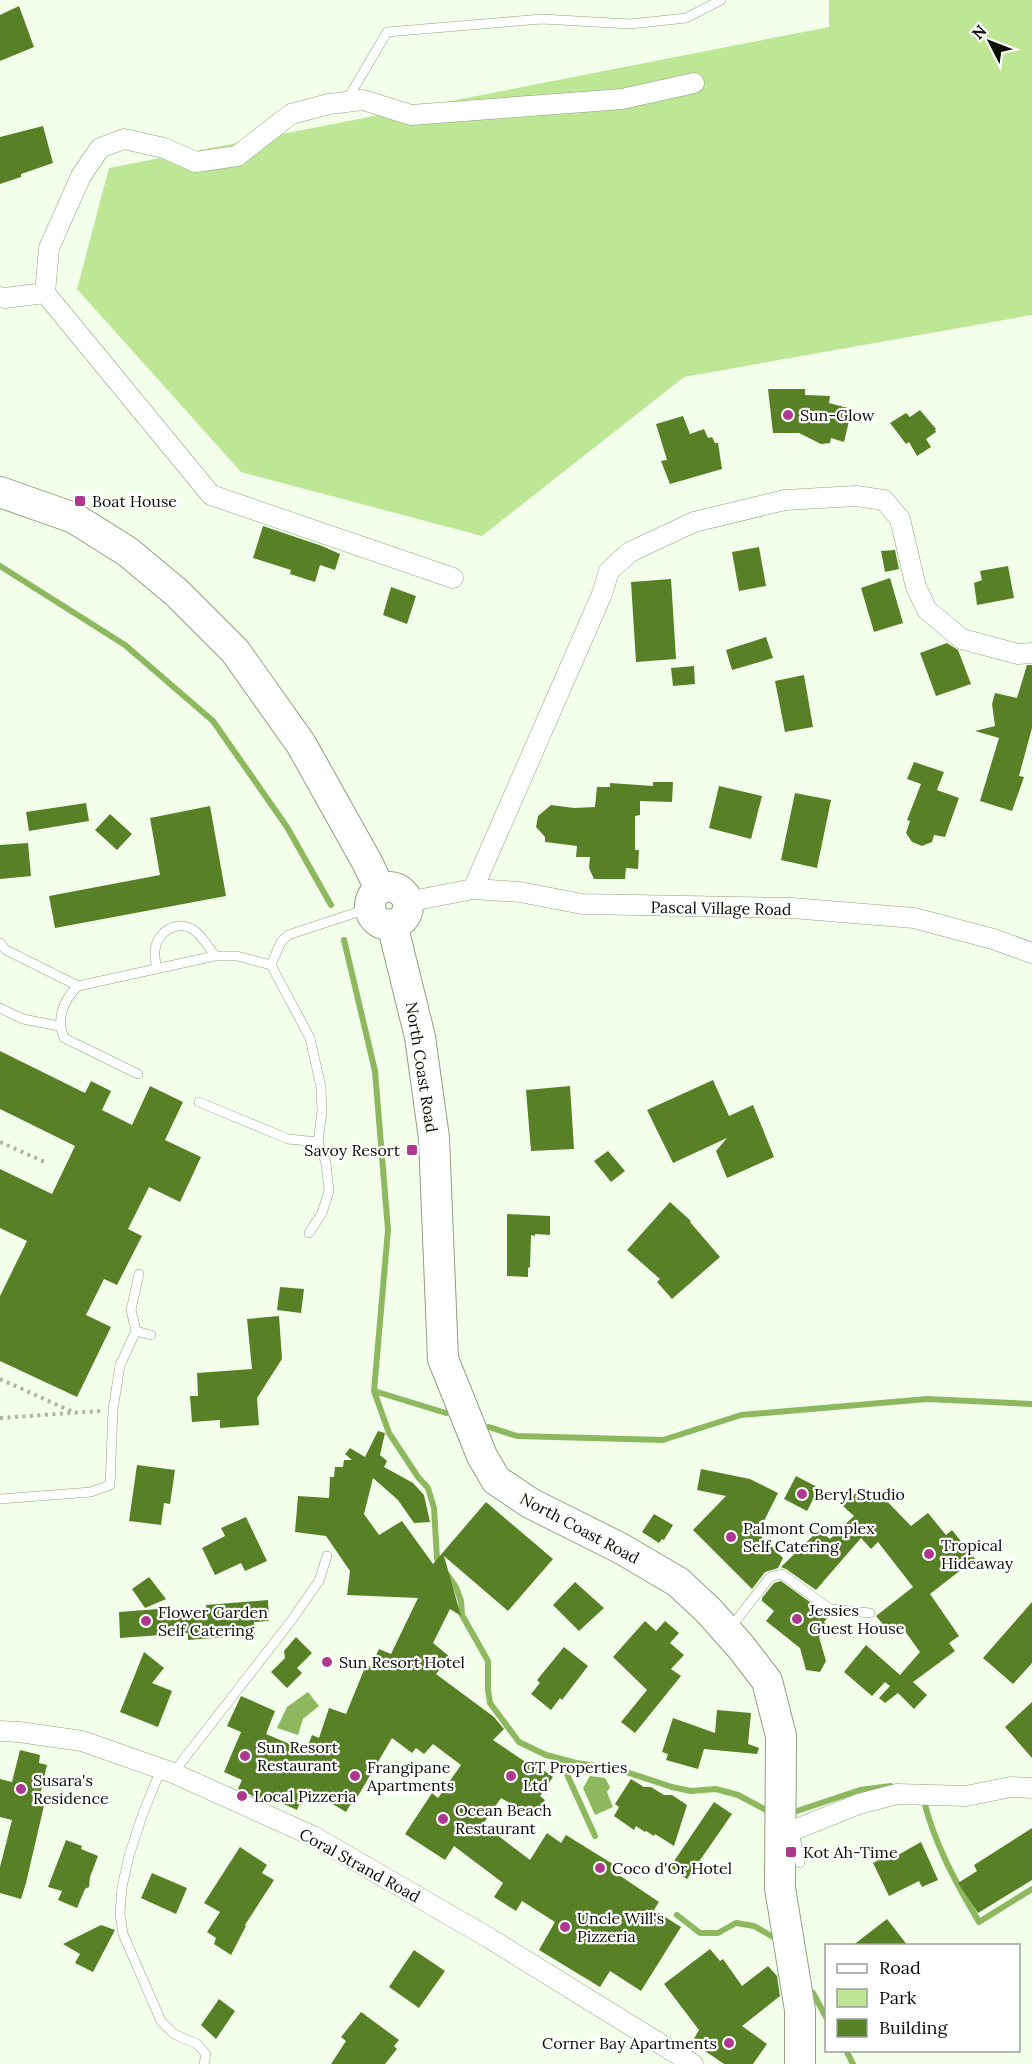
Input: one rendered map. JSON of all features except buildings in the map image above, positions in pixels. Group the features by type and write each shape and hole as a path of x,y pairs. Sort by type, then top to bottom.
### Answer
{"main road":[{"name":"North Coast Road","path":"0,492 74,518 128,552 177,593 235,651 301,744 367,862 387,906 420,1036 434,1138 442,1359 482,1456 496,1480 530,1503 620,1548 678,1582 727,1631 767,1681 781,1736 787,1831 780,1888 800,2010 800,2064"}],"street":[{"path":"453,578 211,495 45,293 49,248 77,185 100,148 124,139 164,148 196,162 237,156 291,114 329,104 363,100 411,115 622,99 694,83"},
{"path":"0,297 45,293"},
{"path":"473,889 602,594 609,571 630,552 694,522 785,500 856,496 884,500 900,519 916,587 927,610 962,639 1018,654 1032,653"},
{"name":"Pascal Village Road","path":"387,906 473,889 520,892 582,904 792,908 914,918 1032,952"},
{"name":"Coral Strand Road","path":"0,1731 19,1731 82,1741 167,1771 313,1836 489,1938 693,2064"},
{"path":"787,1831 860,1804 897,1794 966,1796 1011,1787 1032,1788"}],"lane":[{"path":"346,102 387,32 542,20 630,24 686,18 721,0"},
{"path":"272,965 281,942 288,935 387,906"},
{"path":"157,969 155,951 158,941 171,927 190,928 196,932 215,956"},
{"path":"0,943 6,950 78,986"},
{"path":"138,1074 64,1038 59,1026 70,994 78,986 215,956 237,956 272,965 310,1038 321,1087 322,1112 318,1142 326,1163 329,1191 322,1213 309,1233"},
{"path":"0,1008 23,1019 59,1026"},
{"path":"199,1102 288,1139 318,1142"},
{"path":"0,1499 91,1492 111,1485 113,1410 120,1365 136,1331 131,1310 140,1274"},
{"path":"136,1331 151,1335"},
{"path":"204,2064 206,2054 197,2044 174,2034 161,2021 123,1934 120,1913 122,1887 129,1856 142,1816 167,1771 291,1621 319,1581 327,1556"},
{"path":"727,1631 770,1577 782,1574 830,1609 870,1613"},
{"path":"787,1831 800,1863"}],"path":[{"path":"0,1142 47,1163"},
{"path":"0,1378 74,1413"},
{"path":"0,1418 113,1410"}],"green space":[{"path":"829,0 1032,0 1032,315 684,377 482,536 241,472 77,289 109,168 829,27"}],"shaded area":[{"path":"308,1692 319,1706 303,1719 298,1735 277,1728 287,1707"},
{"path":"590,1776 605,1778 610,1787 607,1792 613,1807 595,1815 583,1788"}],"waterway":[{"path":"0,566 125,645 213,721 287,827 331,905"},
{"path":"344,940 375,1071 388,1230 374,1391 389,1433 428,1488 434,1508 437,1559 440,1564"},
{"path":"374,1391 446,1413"},
{"path":"489,1427 517,1436 663,1440 741,1415 927,1399 1032,1404"},
{"path":"446,1573 456,1587 461,1601 462,1615 488,1661 490,1703 519,1742 546,1755 576,1763 617,1769 672,1787 691,1791 716,1789 738,1795 766,1810"},
{"path":"560,1759 595,1836"},
{"path":"794,1812 860,1790 891,1786"},
{"path":"924,1801 947,1863 979,1922 1032,1889"},
{"path":"677,1915 700,1933 718,1933 736,1923 754,1926 773,1937"},
{"path":"813,1993 825,2015"},
{"path":"847,2052 853,2064"}],"place":[{"name":"Sun-Glow","path":"788,415"},
{"name":"Boat House","path":"80,501"},
{"name":"Savoy Resort","path":"412,1150"},
{"name":"Beryl Studio","path":"802,1494"},
{"name":"Palmont Complex Self Catering","path":"731,1537"},
{"name":"Tropical Hideaway","path":"929,1554"},
{"name":"Jessies Guest House","path":"797,1619"},
{"name":"Flower Garden Self Catering","path":"146,1621"},
{"name":"Sun Resort Hotel","path":"327,1662"},
{"name":"Sun Resort Restaurant","path":"245,1756"},
{"name":"Frangipane Apartments","path":"355,1776"},
{"name":"GT Properties Ltd","path":"511,1776"},
{"name":"Susara's Residence","path":"21,1789"},
{"name":"Local Pizzeria","path":"242,1796"},
{"name":"Ocean Beach Restaurant","path":"443,1819"},
{"name":"Kot Ah-Time","path":"791,1852"},
{"name":"Coco d'Or Hotel","path":"600,1868"},
{"name":"Uncle Will's Pizzeria","path":"565,1927"},
{"name":"Corner Bay Apartments","path":"729,2043"}]}
